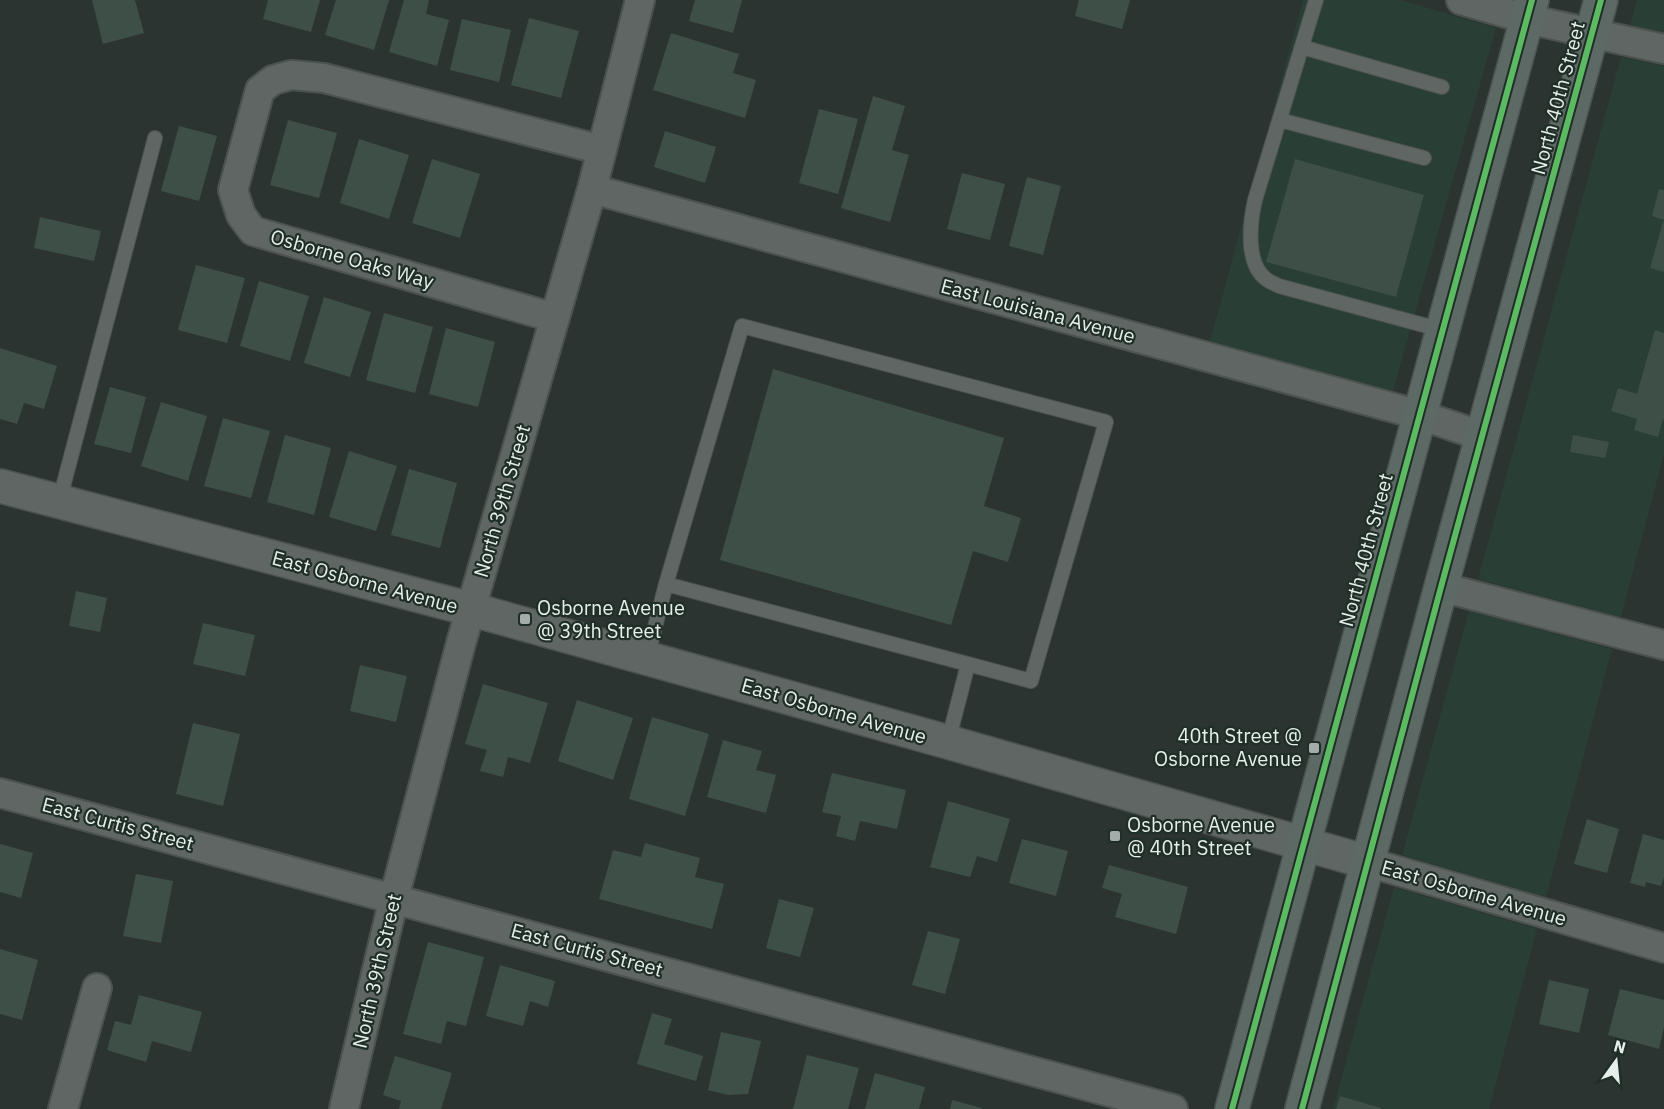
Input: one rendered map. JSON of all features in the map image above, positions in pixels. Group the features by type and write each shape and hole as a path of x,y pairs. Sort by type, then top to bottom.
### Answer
{"main road":[{"name":"North 40th Street","path":"1302,1109 1601,0"},
{"name":"North 40th Street","path":"1232,1109 1529,10"}],"street":[{"name":"North 39th Street","path":"344,1109 394,898 470,609 592,189 640,0"},
{"path":"1461,0 1529,10 1592,33 1664,50"},
{"name":"Osborne Oaks Way","path":"555,318 253,231 241,215 233,189 260,90 273,81 291,75 324,78 602,150"},
{"name":"East Louisiana Avenue","path":"592,189 1420,416 1482,436"},
{"name":"East Osborne Avenue","path":"0,486 470,609 948,742 1664,948"},
{"path":"1441,587 1664,645"},
{"name":"East Curtis Street","path":"0,793 1173,1109"},
{"path":"63,1109 97,988"}],"lane":[{"path":"1316,0 1255,200 1250,236 1257,270 1265,279 1279,286 1442,330"},
{"path":"1302,47 1442,87"},
{"path":"1280,120 1424,158"},
{"path":"58,501 155,138"},
{"path":"647,659 666,584 742,327 1106,422 1031,681 666,584"},
{"path":"948,742 968,664"}],"shaded area":[{"path":"1303,0 1401,0 1496,28 1393,391 1210,341"},
{"path":"1637,0 1664,0 1664,33 1630,25"},
{"path":"1621,57 1664,66 1664,454 1621,617 1478,579"},
{"path":"1469,611 1612,649 1546,897 1402,855"},
{"path":"1394,887 1537,929 1489,1109 1333,1109"}],"building":[{"path":"92,0 135,0 144,33 103,44"},
{"path":"268,0 320,0 311,32 263,19"},
{"path":"336,0 389,0 374,50 325,35"},
{"path":"404,0 429,0 426,14 449,20 437,66 389,52"},
{"path":"695,0 742,0 733,33 689,21"},
{"path":"1079,0 1130,0 1122,29 1075,16"},
{"path":"529,18 579,31 561,98 511,85"},
{"path":"462,19 511,30 499,82 450,70"},
{"path":"671,33 739,54 733,73 756,80 745,118 653,90"},
{"path":"873,96 905,106 892,150 909,155 890,222 841,208"},
{"path":"819,109 858,119 838,194 799,183"},
{"path":"288,120 337,133 319,198 270,185"},
{"path":"179,126 217,136 199,201 161,191"},
{"path":"665,131 716,147 705,183 654,167"},
{"path":"359,139 409,155 389,219 340,203"},
{"path":"432,159 480,174 460,238 412,223"},
{"path":"1295,159 1424,195 1396,297 1266,262"},
{"path":"962,173 1005,184 990,240 947,229"},
{"path":"1027,177 1061,186 1043,255 1009,246"},
{"path":"1659,189 1664,190 1664,220 1652,216"},
{"path":"40,217 101,231 94,261 34,248"},
{"path":"1664,222 1664,272 1650,268"},
{"path":"196,265 245,278 227,343 178,330"},
{"path":"259,281 309,296 290,361 240,346"},
{"path":"324,297 371,312 350,377 304,363"},
{"path":"384,313 433,327 415,393 366,380"},
{"path":"446,328 495,342 478,407 429,394"},
{"path":"1655,330 1664,333 1664,420 1658,437 1634,430 1637,419 1611,411 1618,388 1637,394"},
{"path":"0,348 57,366 44,409 24,403 17,424 0,419"},
{"path":"773,369 1004,438 984,506 1021,518 1008,562 973,551 951,625 720,560"},
{"path":"110,387 146,397 131,453 94,444"},
{"path":"161,402 207,416 188,481 141,466"},
{"path":"223,418 270,431 251,498 204,486"},
{"path":"285,435 331,448 314,515 267,502"},
{"path":"1573,435 1609,442 1605,458 1570,452"},
{"path":"349,451 397,466 376,531 329,517"},
{"path":"409,469 457,483 440,548 391,535"},
{"path":"76,591 107,598 100,632 69,626"},
{"path":"203,623 255,635 245,676 193,664"},
{"path":"360,665 407,676 396,722 350,711"},
{"path":"483,684 548,703 530,763 508,757 503,777 480,771 487,750 465,744"},
{"path":"577,700 633,718 613,780 558,761"},
{"path":"652,717 709,734 685,816 629,799"},
{"path":"193,723 240,734 223,806 176,794"},
{"path":"723,740 762,751 756,770 776,775 766,813 707,797"},
{"path":"832,773 906,790 897,829 860,821 855,841 836,836 841,816 822,812"},
{"path":"948,801 1010,819 997,862 977,856 970,877 930,867"},
{"path":"1587,819 1619,829 1607,873 1574,864"},
{"path":"1643,834 1664,840 1664,877 1661,886 1646,882 1645,887 1630,883"},
{"path":"1022,839 1068,851 1056,896 1009,883"},
{"path":"645,843 700,858 695,877 724,884 712,929 599,899 613,850 641,857"},
{"path":"0,844 33,853 21,898 0,892"},
{"path":"1109,865 1188,887 1176,934 1115,917 1122,894 1102,888"},
{"path":"136,874 173,881 161,943 123,936"},
{"path":"779,899 814,908 800,957 766,948"},
{"path":"928,931 960,939 945,994 912,985"},
{"path":"428,942 484,957 466,1026 447,1021 441,1044 403,1034"},
{"path":"0,949 38,960 22,1020 0,1014"},
{"path":"500,965 555,981 548,1007 530,1001 523,1026 486,1016"},
{"path":"1549,980 1589,989 1579,1033 1539,1024"},
{"path":"1620,989 1664,1000 1664,1028 1659,1049 1608,1035"},
{"path":"139,995 202,1012 191,1052 152,1041 146,1062 107,1050 115,1021 131,1025"},
{"path":"652,1013 672,1019 664,1044 703,1056 696,1081 637,1064"},
{"path":"721,1032 761,1041 748,1094 728,1095 708,1090"},
{"path":"807,1055 859,1068 848,1109 793,1109"},
{"path":"395,1056 452,1073 441,1109 399,1109 401,1101 383,1095"},
{"path":"875,1073 925,1087 919,1109 865,1109"},
{"path":"1340,1096 1381,1108 1381,1109 1336,1109"},
{"path":"952,1100 982,1108 982,1109 950,1109"}],"cycle path":[{"path":"1232,1109 1532,0"},
{"path":"1302,1109 1601,0"}],"place":[{"name":"Osborne Avenue @ 39th Street","path":"525,619"},
{"name":"40th Street @ Osborne Avenue","path":"1314,748"},
{"name":"Osborne Avenue @ 40th Street","path":"1115,836"}]}
